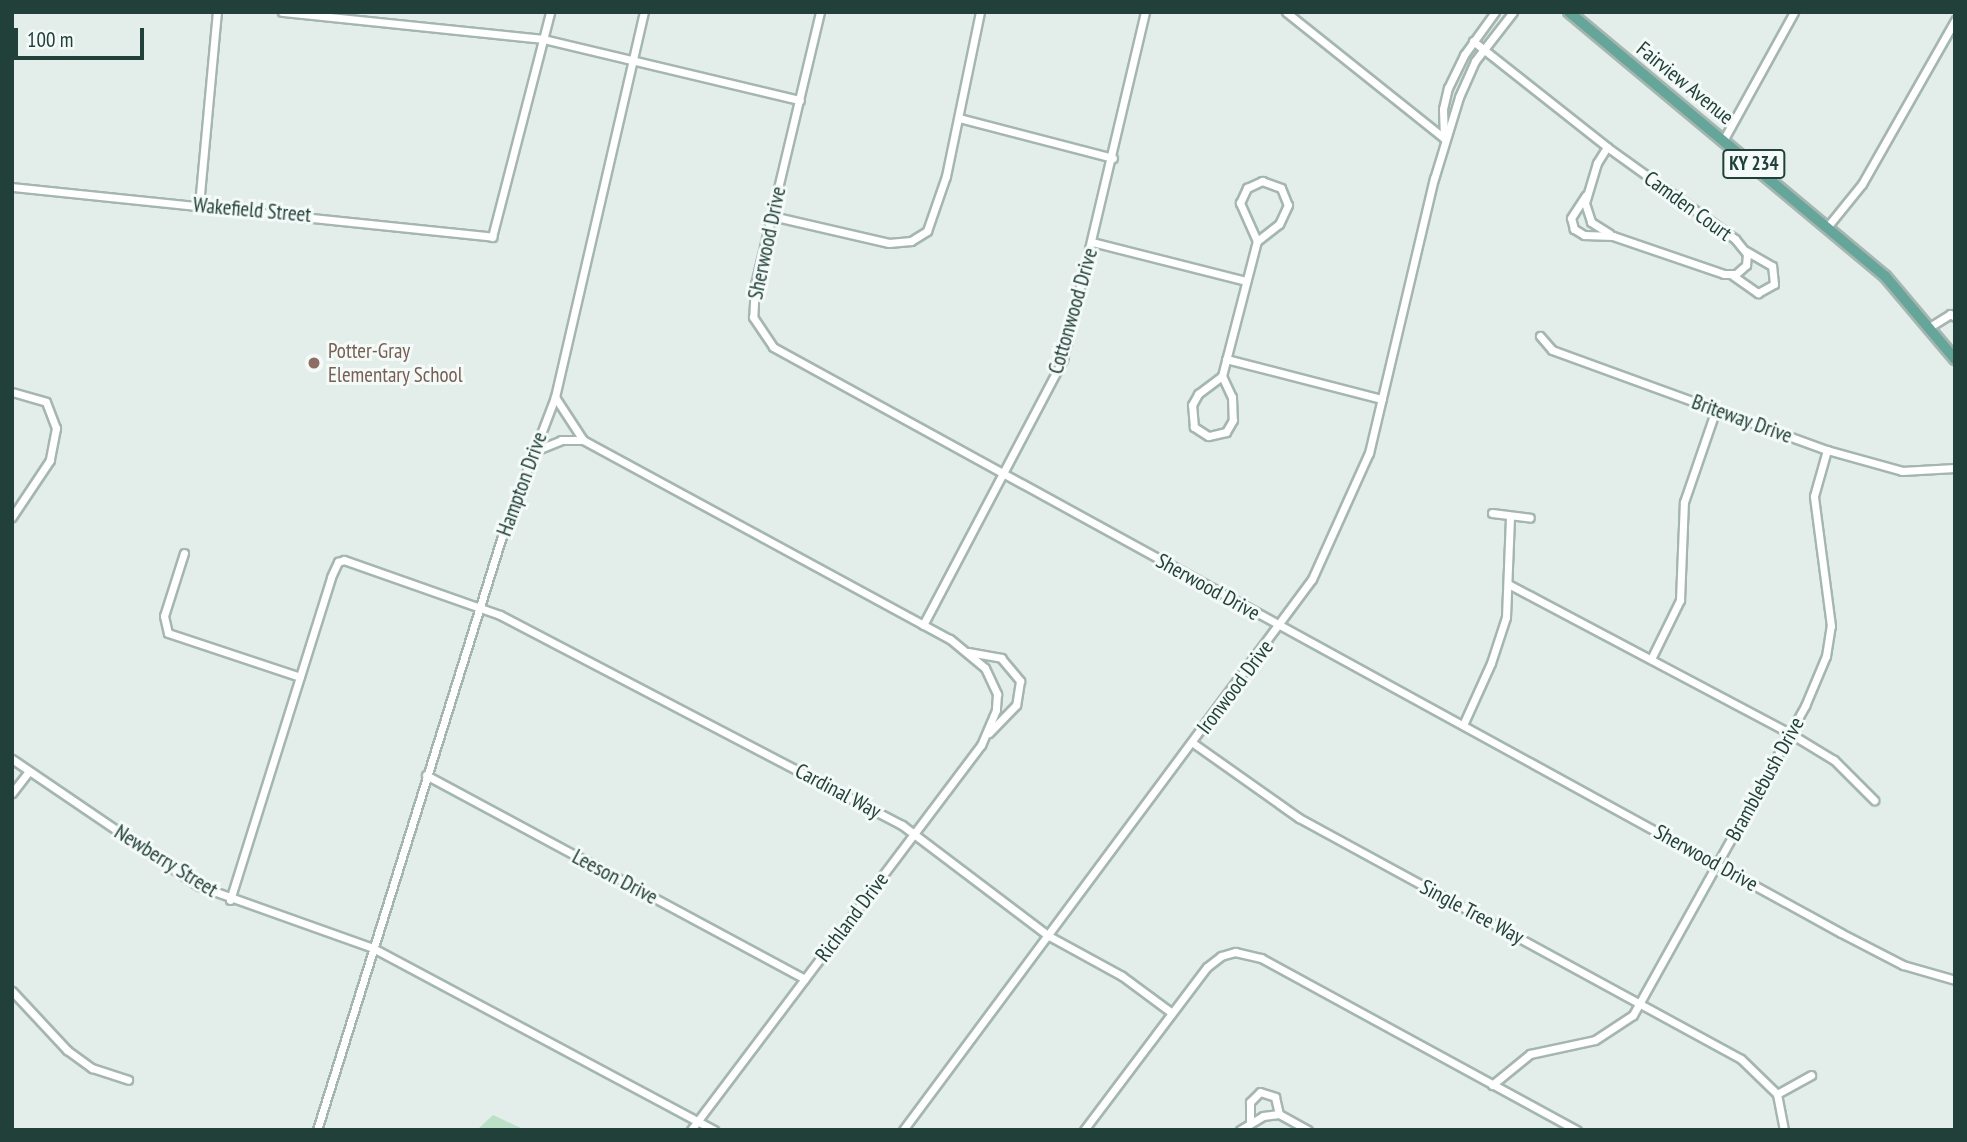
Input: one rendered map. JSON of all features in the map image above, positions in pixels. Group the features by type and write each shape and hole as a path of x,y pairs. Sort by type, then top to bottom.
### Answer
{"main road":[{"name":"Fairview Avenue","path":"1569,12 1885,276 1928,328"},
{"name":"KY 234","path":"1928,328 1955,359"}],"street":[{"path":"200,205 217,12"},
{"path":"282,12 543,39 800,100"},
{"path":"543,39 550,12"},
{"name":"Hampton Drive","path":"317,1130 480,607 531,453 555,397 644,12"},
{"name":"Sherwood Drive","path":"820,12 754,296 753,317 764,339 795,361 1280,628 1903,965 1955,980"},
{"path":"772,216 889,243 916,239 933,221 959,118 980,12"},
{"name":"Cottonwood Drive","path":"923,625 1060,367 1113,158 1145,12"},
{"path":"1286,12 1444,138"},
{"name":"Ironwood Drive","path":"1444,138 1443,109 1448,88 1473,41 1495,12"},
{"name":"Ironwood Drive","path":"904,1130 1280,628 1319,568 1364,470 1444,138 1463,86 1483,49 1513,12"},
{"path":"1724,139 1794,12"},
{"path":"1828,226 1862,184 1955,20"},
{"name":"Wakefield Street","path":"12,187 492,237 543,39"},
{"name":"Camden Court","path":"1473,41 1607,147 1746,251 1745,267 1732,275 1614,236 1584,235 1574,229 1572,212 1586,195"},
{"path":"959,118 1113,158"},
{"path":"1607,147 1586,195 1589,219 1614,236"},
{"path":"1222,376 1198,394 1192,405 1194,427 1208,436 1226,432 1233,420 1232,397 1222,376 1246,281 1257,241 1279,225 1287,210 1284,192 1267,181 1251,185 1240,203 1257,241"},
{"path":"1092,242 1246,281"},
{"path":"1732,275 1758,293 1774,284 1772,266 1746,251"},
{"path":"1928,328 1953,313"},
{"name":"Briteway Drive","path":"1540,336 1552,350 1827,450 1902,471 1955,468"},
{"path":"1226,359 1382,399"},
{"path":"12,392 46,402 56,428 50,460 12,517"},
{"path":"555,397 572,430 583,440 923,625 967,652 1001,659 1020,681 1016,705 988,734"},
{"path":"1651,659 1680,600 1684,502 1716,410"},
{"path":"531,453 561,440 583,440"},
{"name":"Bramblebush Drive","path":"1492,1085 1530,1054 1610,1034 1629,1020 1791,734 1817,683 1829,642 1829,594 1814,496 1827,450"},
{"path":"1492,513 1530,518"},
{"path":"1463,725 1494,654 1510,586 1510,517"},
{"path":"184,553 164,616 168,633 300,677 230,900"},
{"name":"Cardinal Way","path":"300,677 339,561 480,607 915,834 1049,936 1122,976 1172,1013"},
{"path":"1510,586 1791,734 1834,760 1874,800"},
{"name":"Richland Drive","path":"691,1130 988,734 997,698 990,676 967,652"},
{"name":"Single Tree Way","path":"1192,743 1299,818 1640,1003 1757,1071 1777,1094"},
{"name":"Newberry Street","path":"12,760 199,886 230,900 301,920 373,948 700,1119 714,1130"},
{"path":"12,793 29,771"},
{"name":"Leeson Drive","path":"426,775 805,979"},
{"path":"1084,1130 1207,967 1223,955 1241,952 1261,958 1577,1130"},
{"path":"12,990 67,1051 92,1068 128,1080"},
{"path":"1784,1130 1777,1094 1811,1076"},
{"path":"1250,1122 1249,1104 1260,1092 1275,1097 1279,1114"},
{"path":"1240,1130 1250,1122 1279,1114 1308,1130"}],"green space":[{"path":"493,1115 525,1130 477,1130"}],"place":[{"name":"Potter-Gray Elementary School","path":"314,363"}]}
